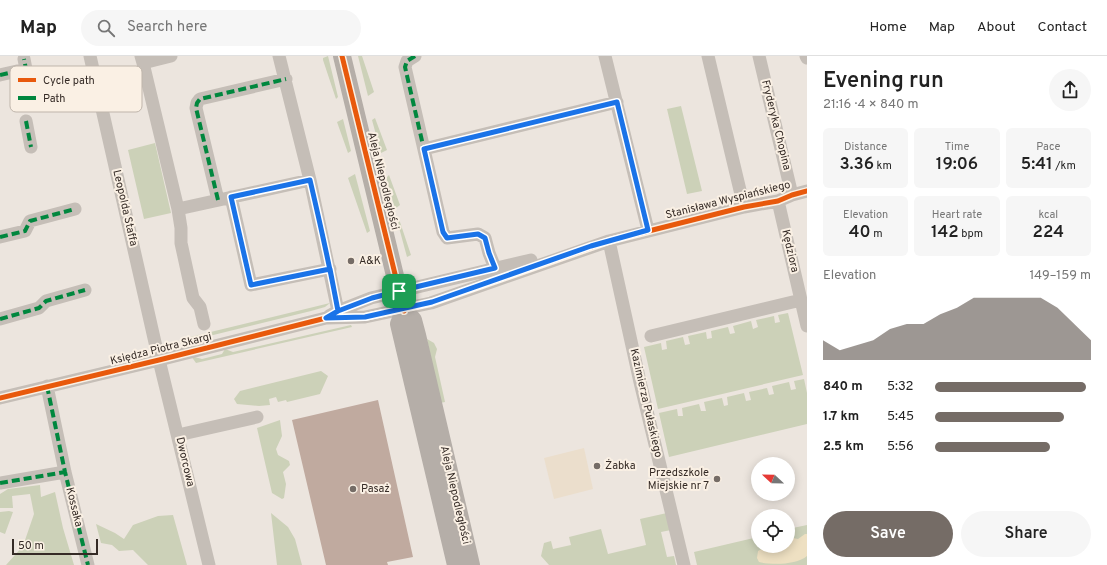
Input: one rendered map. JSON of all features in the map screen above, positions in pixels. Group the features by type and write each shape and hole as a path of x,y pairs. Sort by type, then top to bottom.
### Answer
{"street":[{"name":"Leopolda Staffa","path":"90,56 92,66"},
{"path":"171,56 142,59 178,209 182,228 181,243 193,298 200,307 204,324"},
{"path":"279,56 286,78 310,180 338,311"},
{"name":"Aleja Niepodległości","path":"342,56 399,291 403,310 399,324 459,565"},
{"path":"415,56 407,61 405,66 443,232 447,238 478,234 482,235 485,238 495,268"},
{"path":"605,56 648,230"},
{"path":"708,56 744,207"},
{"name":"Fryderyka Chopina","path":"759,56 792,195"},
{"path":"24,58 25,66"},
{"path":"0,75 10,73"},
{"path":"218,200 196,108 197,103 200,99 286,78"},
{"path":"424,149 617,102"},
{"name":"Leopolda Staffa","path":"103,112 130,227 159,360"},
{"path":"26,121 30,147"},
{"path":"178,209 310,180"},
{"name":"Stanisława Wyspiańskiego","path":"399,291 591,246 648,230 744,207 778,201 807,191"},
{"path":"231,197 251,285 330,269"},
{"name":"Kędziora","path":"778,201 807,326"},
{"path":"0,237 25,231 30,221 75,209"},
{"name":"Kazimierza Pułaskiego","path":"609,241 640,382 684,565"},
{"name":"Stanisława Wyspiańskiego","path":"403,310 432,302 591,246"},
{"path":"0,318 39,308 46,301 85,290"},
{"name":"Księdza Piotra Skargi","path":"326,318 338,311 372,298 399,291"},
{"path":"651,336 801,300"},
{"name":"Księdza Piotra Skargi","path":"0,397 159,360 326,318 365,317 403,310"},
{"name":"Dworcowa","path":"159,360 209,565"},
{"name":"Kossaka","path":"47,386 65,472 88,565"},
{"path":"178,435 256,417"},
{"name":"Kossaka","path":"0,483 65,472"}],"green space":[{"path":"328,56 338,97 336,99 323,60 323,58"},
{"path":"358,56 362,56 374,92 368,96"},
{"path":"681,106 702,191 687,194 667,109"},
{"path":"375,118 387,150 381,153 372,120"},
{"path":"343,119 351,151 348,153 337,122"},
{"path":"155,143 171,213 144,219 128,150"},
{"path":"355,174 370,231 367,233 348,178"},
{"path":"389,175 400,205 395,209 386,178"},
{"path":"398,218 411,255 407,257 397,220"},
{"path":"330,303 325,307 311,311 197,339 188,346 187,345 190,337"},
{"path":"788,313 803,375 658,409 644,347 661,343 662,350 667,349 666,341 683,337 685,345 690,344 688,336 706,332 707,339 712,338 711,331 728,327 730,334 735,333 733,326 751,321 753,329 758,327 756,320 774,316 775,323 780,322 778,315"},
{"path":"351,325 352,327 196,363 191,356 202,359 222,354 225,349 233,352"},
{"path":"427,339 434,343 437,349 435,357 445,402 440,403"},
{"path":"321,371 328,376 320,394 287,402 286,400 278,402 276,397 269,399 270,405 259,406 237,404 234,399 240,391"},
{"path":"804,379 807,393 807,424 669,457 659,413 677,409 678,416 683,416 682,408 699,404 701,411 706,411 704,402 722,398 724,406 728,405 727,397 744,393 746,401 751,400 749,392 767,388 769,395 774,394 772,386 789,382 791,390 796,389 794,381"},
{"path":"280,420 282,436 276,449 278,455 289,461 290,465 283,472 286,484 284,498 282,499 272,493 257,428"},
{"path":"40,485 41,497 55,492 63,528 74,565 6,565 23,546 34,514 30,494 12,496 13,508 0,508 0,494 8,489"},
{"path":"0,512 13,512 5,534 0,532"},
{"path":"271,513 288,527 295,539 302,565 277,565"},
{"path":"667,513 671,530 661,532 667,557 674,556 676,565 549,565 541,556 544,543 551,541 553,549 571,545 569,537 601,529 608,554 646,545 640,519"},
{"path":"173,515 187,565 148,565 133,550 119,551 112,545 101,543 96,524 124,539 133,525 158,516"},
{"path":"807,525 807,565 697,565 694,552 751,539 751,553 795,553 795,528"}],"sand":[{"path":"807,534 807,556 803,559 784,564 759,562 757,558 758,553 795,553 795,538 798,539"}],"shaded area":[{"path":"584,448 593,489 554,499 544,458"}],"building":[{"name":"Pasaż","path":"378,400 413,557 387,562 388,565 326,565 292,420"}],"marked path":[{"path":"415,56 407,61 405,67 443,232 447,238 478,234 485,238 495,268"},
{"path":"24,59 25,66"},
{"path":"0,75 10,73"},
{"path":"218,200 196,108 197,103 200,99 286,79"},
{"path":"424,149 617,102"},
{"path":"26,121 31,147"},
{"path":"231,197 251,285 330,269"},
{"path":"0,237 25,231 30,221 75,209"},
{"path":"0,319 39,308 46,301 85,290"},
{"path":"47,386 65,472 88,565"},
{"path":"0,483 65,472"}],"cycle path":[{"path":"342,56 404,311"},
{"path":"0,398 326,318 365,317 431,303 609,241 744,207 778,201 807,191"}],"place":[{"name":"A&K","path":"351,261"},
{"name":"Żabka","path":"597,466"},
{"name":"Przedszkole Miejskie nr 7","path":"717,479"},
{"name":"Pasaż","path":"353,489"}],"route":[{"path":"399,291 372,298 338,311 330,269 251,285 231,197 310,180 330,269 336,299 338,311 326,318 365,317 432,302 591,246 648,230 617,102 424,149 443,232 447,238 478,234 482,235 485,238 495,268 399,291"}]}
